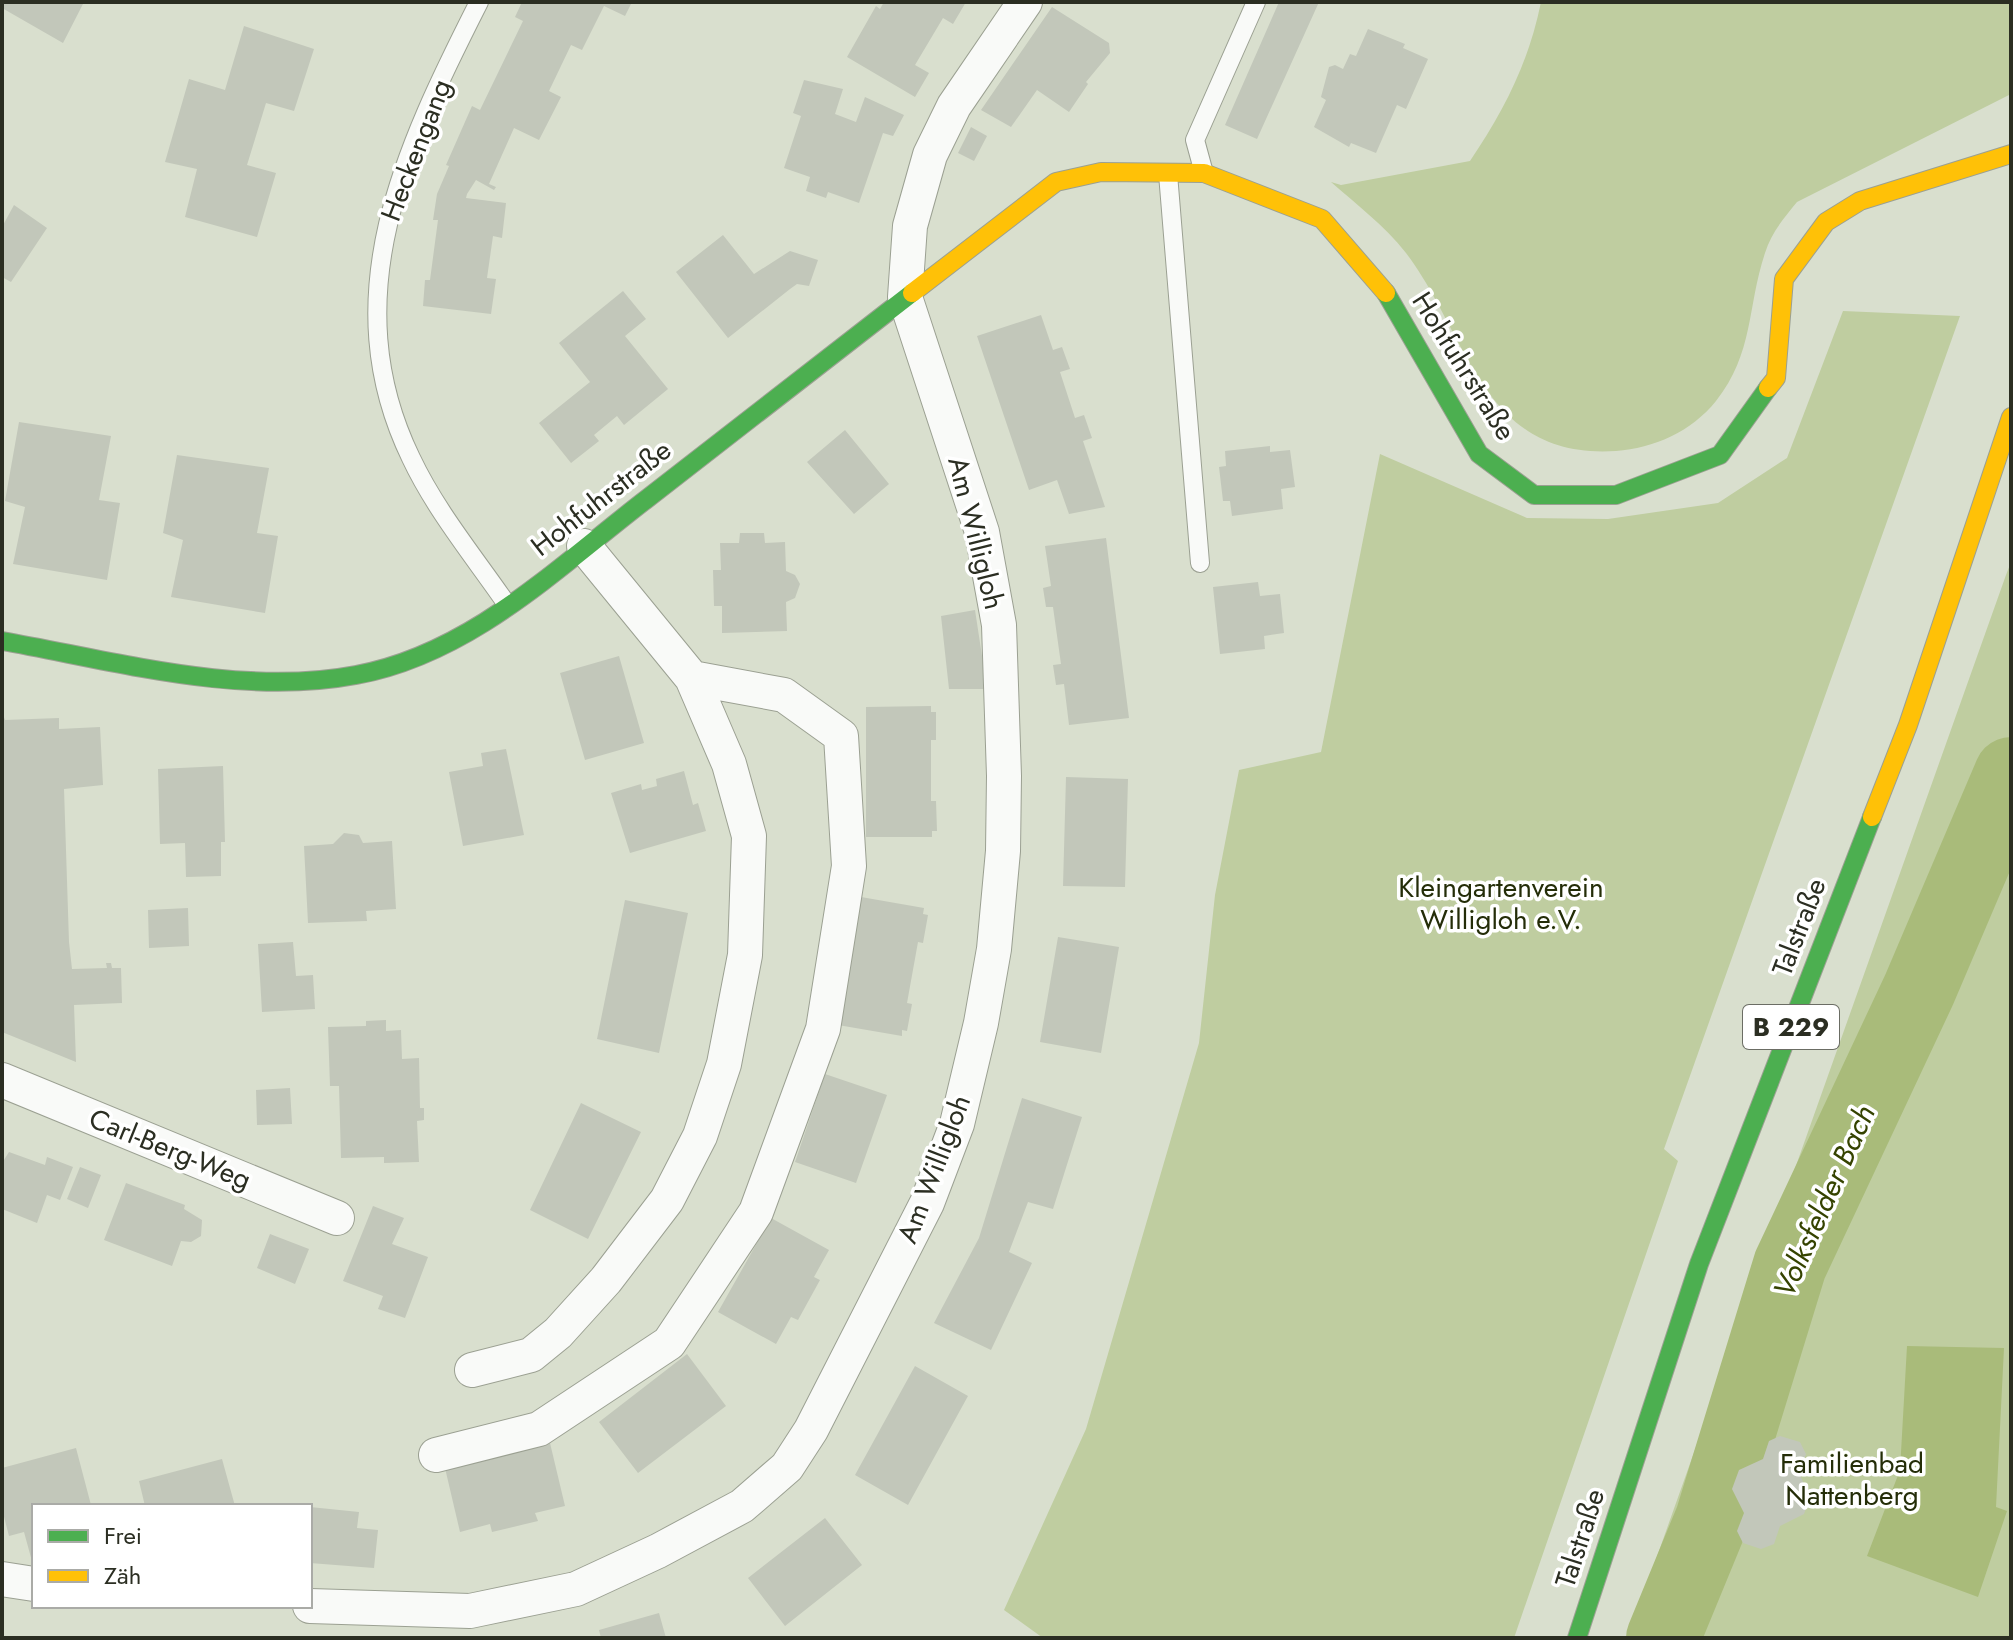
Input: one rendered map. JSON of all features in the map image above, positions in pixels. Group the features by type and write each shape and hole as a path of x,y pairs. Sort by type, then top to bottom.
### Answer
{"street":[{"path":"905,297 913,207 930,155 954,106 1025,2"},
{"name":"Hohfuhrstraße","path":"2,641 199,673 284,681 352,677 402,665 449,644 508,606 1056,182 1101,172 1204,173 1327,224 1390,298 1479,454 1534,495 1616,495 1720,455 1776,378 1784,279 1826,222 1860,201 2011,154"},
{"name":"Am Willigloh","path":"312,1606 470,1611 576,1589 658,1551 742,1506 787,1467 811,1430 927,1203 957,1124 981,1023 994,949 1003,851 1004,776 999,625 982,532 905,297"},
{"name":"Talstraße","path":"1577,1638 1699,1264 1908,725 2011,417"},
{"path":"472,1370 531,1355 558,1333 606,1280 667,1200 700,1136 724,1064 745,955 749,836 729,764 692,678 584,546"},
{"path":"436,1455 539,1429 669,1343 756,1212 823,1029 849,866 841,736 784,695 692,678"},
{"name":"Carl-Berg-Weg","path":"2,1080 337,1218"},
{"path":"2,1579 32,1584"}],"lane":[{"name":"Heckengang","path":"479,2 407,156 388,213 376,278 377,332 387,390 410,457 437,504 508,606"},
{"path":"1204,173 1195,140 1256,2"},
{"path":"1168,174 1200,563"}],"green space":[{"path":"1541,2 2011,2 2011,94 1797,202 1778,226 1768,246 1737,365 1716,401 1695,421 1671,436 1644,446 1616,451 1571,448 1536,436 1507,414 1484,386 1406,253 1379,224 1331,182 1341,185 1470,161 1514,85 1530,45"},
{"name":"Kleingartenverein Willigloh e.V.","path":"1843,311 1960,316 1664,1149 1678,1161 1514,1638 1043,1638 1004,1610 1086,1429 1199,1043 1215,895 1239,770 1321,752 1380,454 1527,518 1608,519 1718,503 1787,458"},
{"name":"Familienbad Nattenberg","path":"2011,562 2011,1638 1628,1638 2006,575"}],"shaded area":[{"path":"1907,1346 2004,1348 1996,1507 2007,1511 1978,1597 1867,1556 1900,1470"}],"building":[{"path":"2,2 84,2 63,43 2,8"},
{"path":"522,2 632,2 625,16 604,6 582,50 571,45 549,91 561,97 539,140 514,128 489,184 496,187 494,190 476,180 467,194 466,198 506,203 502,238 493,236 487,278 496,279 491,314 423,306 425,280 430,280 438,220 433,220 437,194 449,166 446,165 472,106 480,110 523,21 515,17"},
{"path":"884,2 966,2 953,24 943,18 915,65 929,73 915,97 847,57 876,6 880,9"},
{"path":"1279,2 1319,2 1257,139 1225,125"},
{"path":"1052,7 1109,43 1110,53 1086,82 1088,84 1069,112 1037,90 1011,127 981,110"},
{"path":"244,26 314,49 294,111 266,103 247,165 276,173 257,237 185,217 197,169 165,162 189,79 225,90"},
{"path":"1368,29 1405,44 1403,48 1428,59 1406,109 1397,105 1376,153 1351,143 1349,147 1314,127 1326,100 1321,97 1329,67 1335,65 1343,69 1350,54 1356,56"},
{"path":"804,80 843,89 835,114 856,122 865,97 904,115 893,136 883,133 859,203 828,192 826,198 806,191 810,177 784,168 801,116 793,113"},
{"path":"971,127 987,136 974,161 958,153"},
{"path":"14,205 47,228 11,282 2,277 2,227"},
{"path":"723,235 754,274 790,251 818,260 809,286 797,284 728,338 676,272"},
{"path":"623,291 646,319 625,336 668,389 624,425 617,416 594,435 599,441 571,463 539,423 590,382 559,343"},
{"path":"1041,315 1053,350 1062,347 1070,369 1060,372 1075,418 1084,415 1092,438 1083,441 1105,507 1069,514 1057,480 1029,490 977,336"},
{"path":"19,422 111,436 99,500 120,503 107,580 13,564 25,507 5,501"},
{"path":"845,430 889,484 854,514 807,462"},
{"path":"1270,446 1270,452 1290,450 1295,487 1281,489 1283,509 1232,516 1230,501 1223,501 1219,467 1226,466 1225,451"},
{"path":"177,455 269,468 257,533 278,536 265,613 171,597 183,540 163,533"},
{"path":"740,533 764,533 765,543 785,542 786,571 795,575 800,584 795,598 786,602 787,631 722,633 722,606 714,606 713,570 721,570 720,543 739,543"},
{"path":"1106,538 1129,718 1069,725 1064,684 1056,685 1053,665 1061,664 1053,607 1046,607 1043,588 1051,586 1045,546"},
{"path":"1258,582 1260,596 1280,594 1284,633 1264,636 1265,649 1220,654 1213,587"},
{"path":"975,610 987,689 949,689 941,616"},
{"path":"619,656 644,743 585,760 560,673"},
{"path":"931,706 931,712 936,712 936,740 931,740 931,801 936,801 937,831 932,831 932,837 866,837 866,707"},
{"path":"2,712 5,720 59,718 59,729 100,727 103,785 64,789 69,942 72,969 107,968 106,963 111,963 112,968 121,968 122,1003 74,1005 76,1062 2,1032"},
{"path":"506,749 524,835 463,846 449,772 483,766 481,753"},
{"path":"223,766 225,842 221,842 221,876 186,877 185,843 160,844 158,769"},
{"path":"684,771 693,805 698,803 706,831 630,853 611,793 641,784 642,790 657,786 656,779"},
{"path":"1066,777 1128,779 1125,887 1063,886"},
{"path":"344,833 359,835 363,843 392,841 396,909 366,911 367,921 308,923 304,846 333,844"},
{"path":"861,897 924,908 923,914 928,915 923,943 918,942 907,1003 912,1004 907,1031 902,1030 902,1036 838,1025"},
{"path":"625,900 688,913 659,1053 597,1039"},
{"path":"188,908 189,946 149,948 148,910"},
{"path":"1058,937 1119,947 1101,1053 1040,1042"},
{"path":"293,942 296,976 313,975 315,1009 262,1012 258,944"},
{"path":"386,1020 386,1031 401,1030 402,1059 419,1058 420,1108 424,1108 424,1120 417,1121 419,1162 384,1163 384,1157 341,1158 339,1086 330,1086 328,1027 366,1026 366,1021"},
{"path":"825,1074 887,1095 856,1183 795,1162"},
{"path":"290,1088 292,1124 257,1125 256,1090"},
{"path":"1022,1098 1082,1117 1053,1209 1028,1202 1009,1252 1032,1263 991,1350 934,1323 979,1238"},
{"path":"581,1103 641,1132 588,1239 530,1210"},
{"path":"9,1152 45,1165 47,1157 73,1167 60,1200 47,1195 37,1223 2,1209 2,1163"},
{"path":"80,1167 101,1175 88,1208 67,1199"},
{"path":"126,1183 185,1205 184,1209 202,1220 201,1236 191,1242 181,1241 172,1266 104,1240"},
{"path":"373,1206 404,1218 392,1244 428,1257 405,1318 378,1309 383,1296 343,1281"},
{"path":"771,1218 829,1250 814,1277 820,1280 798,1320 791,1317 776,1344 718,1312"},
{"path":"270,1234 309,1249 295,1284 257,1268"},
{"path":"687,1354 726,1406 638,1473 599,1422"},
{"path":"915,1366 968,1396 908,1505 855,1475"},
{"path":"1780,1436 1800,1442 1806,1454 1799,1473 1810,1497 1804,1514 1780,1526 1774,1544 1761,1549 1743,1543 1737,1531 1744,1513 1732,1489 1739,1470 1763,1459 1769,1441"},
{"path":"550,1443 565,1506 535,1513 538,1521 492,1532 490,1524 460,1532 445,1468"},
{"path":"76,1448 91,1504 32,1504 32,1561 24,1532 9,1536 2,1509 2,1468"},
{"path":"222,1459 234,1504 145,1504 139,1481"},
{"path":"312,1507 359,1512 357,1528 378,1530 374,1568 312,1563"},
{"path":"825,1518 862,1565 785,1626 748,1578"},
{"path":"659,1613 666,1638 601,1638 599,1630"}],"waterway":[{"name":"Volksfelder Bach","path":"1663,1638 1712,1519 1790,1265 1919,990 2011,774"}],"traffic: fast":[{"path":"2,641 178,674 268,682 312,681 356,675 398,664 438,648 512,604 912,293"},
{"path":"1386,293 1479,454 1534,495 1616,495 1720,455 1768,388"},
{"path":"1577,1638 1699,1264 1872,817"}],"traffic: slow":[{"path":"1768,388 1776,378 1784,279 1826,222 1860,201 2011,154"},
{"path":"912,293 1056,182 1101,172 1204,173 1322,219 1386,293"},
{"path":"1872,817 1908,725 2011,417"}]}
